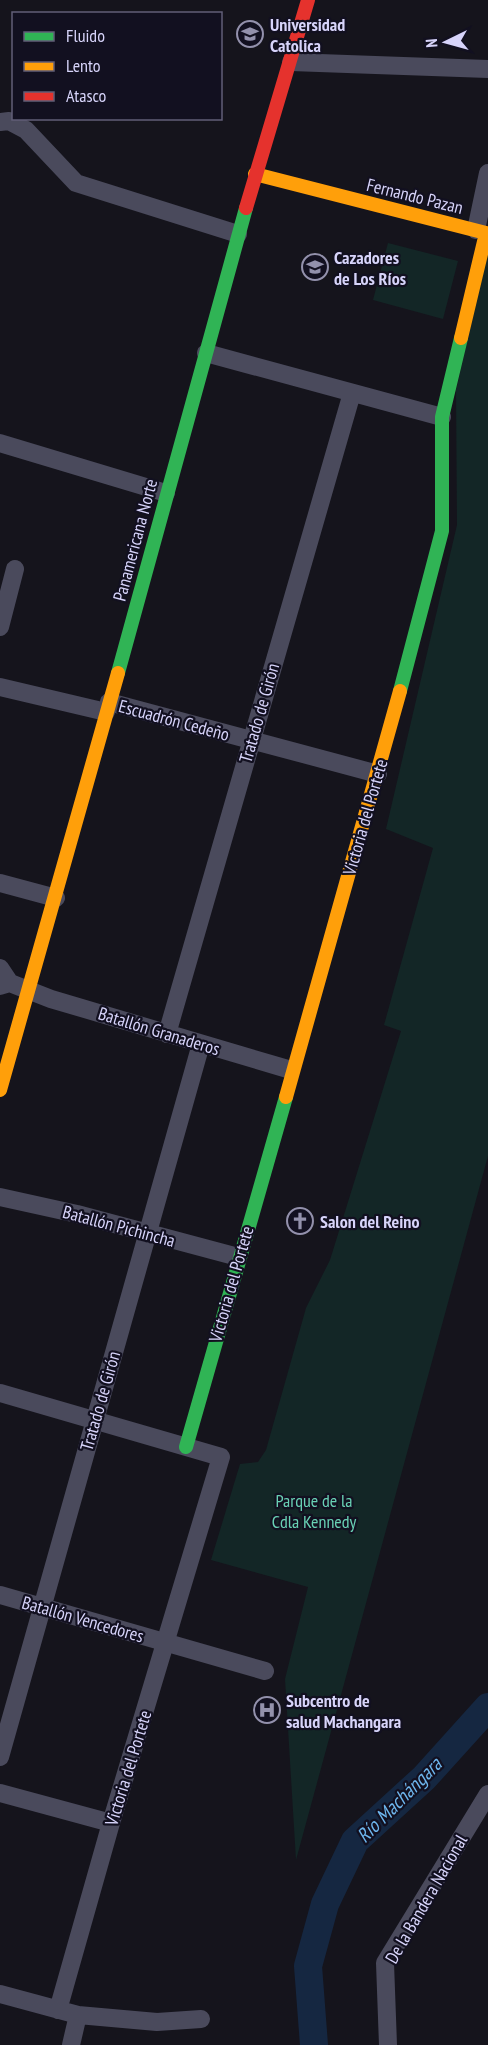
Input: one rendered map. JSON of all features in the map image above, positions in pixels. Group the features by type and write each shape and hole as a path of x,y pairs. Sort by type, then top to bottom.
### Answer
{"street":[{"name":"Panamericana Norte","path":"0,1090 27,990 56,898 238,234 308,0"},
{"path":"291,62 488,69"},
{"path":"0,122 9,121 26,130 76,183 238,234"},
{"path":"476,231 488,173"},
{"name":"Fernando Pazan","path":"255,174 486,233 442,417"},
{"path":"206,353 442,417"},
{"name":"Tratado de Girón","path":"167,1034 352,393"},
{"name":"Victoria del Portete","path":"58,2010 111,1823 222,1457 186,1447 291,1070 378,774 442,531 442,417"},
{"path":"0,443 166,493"},
{"path":"0,627 15,568"},
{"name":"Escuadrón Cedeño","path":"0,687 107,707 378,774"},
{"path":"0,883 56,898"},
{"path":"0,968 5,985"},
{"name":"Batallón Granaderos","path":"5,985 291,1070"},
{"name":"Tratado de Girón","path":"0,1757 201,1044"},
{"name":"Batallón Pichincha","path":"0,1197 148,1232 238,1257"},
{"path":"0,1393 186,1447"},
{"name":"Batallón Vencedores","path":"0,1595 265,1671"},
{"path":"0,1793 111,1823"},
{"name":"De la Bandera Nacional","path":"388,2045 385,1963 488,1794"},
{"path":"0,1994 78,2015 157,2022 201,2019"},
{"path":"71,2045 78,2015"}],"green space":[{"path":"388,243 458,261 443,319 373,300"},
{"name":"Parque de la Cdla Kennedy","path":"488,252 488,1156 296,1860 285,1679 308,1587 211,1560 240,1464 258,1462 266,1450 306,1308 330,1260 401,1031 384,1025 433,848 386,829 457,525 456,390"}],"waterway":[{"name":"Río Machángara","path":"314,2045 308,1966 325,1904 355,1841 424,1778 488,1707"}],"traffic: fast":[{"path":"118,673 246,208"},
{"path":"400,691 442,531 442,417 461,338"},
{"path":"186,1447 286,1097"}],"traffic: slow":[{"path":"255,174 486,233 461,338"},
{"path":"0,1090 118,673"},
{"path":"286,1097 400,691"}],"traffic: jam":[{"path":"246,208 308,0"}],"place":[{"name":"Universidad Catolica","path":"250,34"},
{"name":"Cazadores de Los Ríos","path":"315,267"},
{"name":"Salon del Reino","path":"300,1221"},
{"name":"Subcentro de salud Machangara","path":"267,1710"}]}
